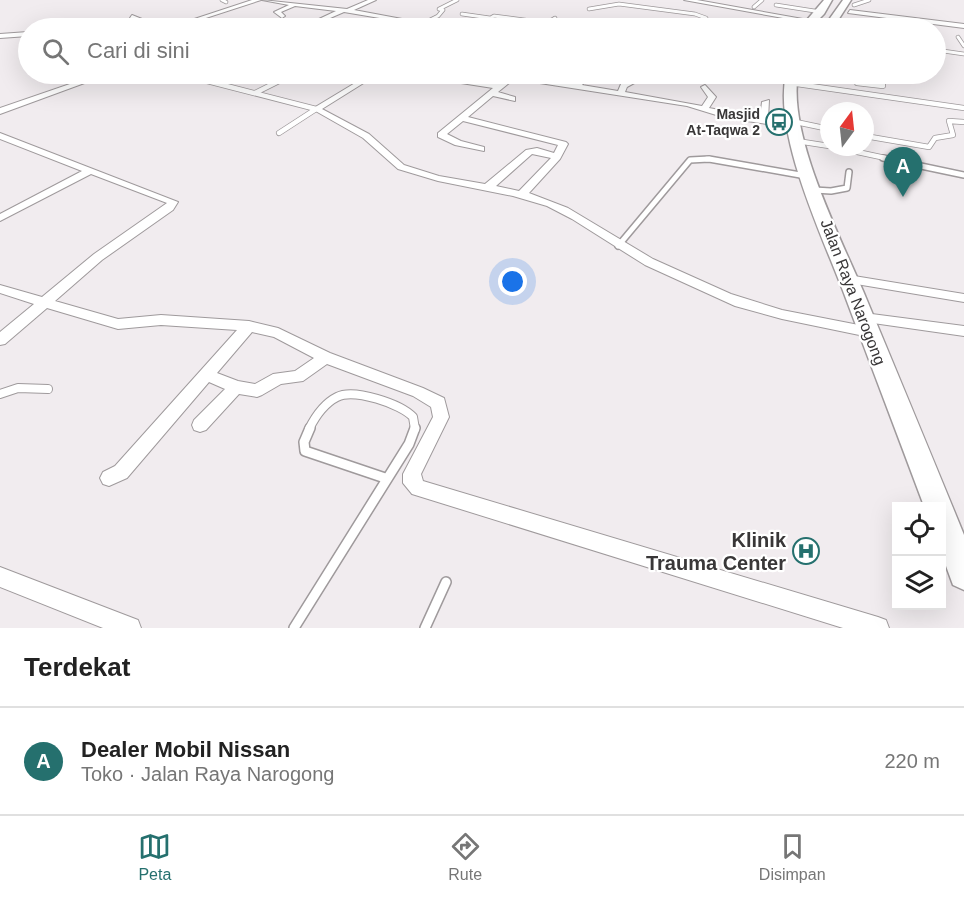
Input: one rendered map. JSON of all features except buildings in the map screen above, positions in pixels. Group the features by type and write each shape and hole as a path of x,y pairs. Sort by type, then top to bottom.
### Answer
{"main road":[{"path":"815,18 828,0"},
{"path":"831,18 848,3"},
{"path":"836,18 848,3"},
{"path":"843,18 848,3"},
{"name":"Jalan Raya Narogong","path":"790,84 788,102 811,183 866,325 948,523 964,573"}],"street":[{"path":"201,18 258,0"},
{"path":"265,0 387,18"},
{"path":"327,18 373,0"},
{"path":"687,0 774,18"},
{"path":"848,3 920,18"},
{"path":"282,16 277,12 293,5"},
{"path":"946,23 964,26"},
{"path":"949,24 954,31"},
{"path":"0,36 18,35"},
{"path":"0,111 77,84"},
{"path":"316,109 357,84"},
{"path":"482,84 499,87"},
{"path":"481,149 458,143 441,135 503,84"},
{"path":"557,84 705,108 794,129"},
{"path":"576,87 579,84"},
{"path":"620,94 624,86 628,84"},
{"path":"705,87 712,97 705,108"},
{"path":"491,93 512,99"},
{"path":"764,122 766,102"},
{"path":"316,109 333,116 371,139 388,159 399,166 426,176 521,195 564,209 618,246 675,274 753,307 866,325 964,331"},
{"path":"461,118 563,144 557,157 521,195"},
{"path":"0,136 172,200 173,204 98,257 0,340"},
{"path":"488,188 530,151 539,151 557,157"},
{"path":"0,218 89,171"},
{"path":"848,279 964,298"},
{"path":"0,289 118,324 161,320 249,326 278,333 325,357 418,392 438,403 441,417 412,474 412,483 418,488 878,628"},
{"path":"109,478 121,472 249,326"},
{"path":"205,374 236,387 257,391 278,378 298,377 325,357"},
{"path":"200,425 236,387"},
{"path":"0,578 130,628"}],"lane":[{"path":"434,18 443,10 439,9 457,0"},
{"path":"754,7 760,0"},
{"path":"848,3 869,0"},
{"path":"589,9 619,4 695,14 706,18"},
{"path":"776,5 821,12"},
{"path":"462,14 490,18 500,16 514,18"},
{"path":"958,38 964,46"},
{"path":"946,51 964,54"},
{"path":"219,84 316,109"},
{"path":"255,93 273,84"},
{"path":"821,84 885,97 964,108"},
{"path":"862,84 880,87"},
{"path":"880,87 883,84"},
{"path":"880,87 885,97"},
{"path":"279,133 316,109"},
{"path":"874,138 930,147 935,138 953,135 949,121 964,122"},
{"path":"794,129 820,129"},
{"path":"794,129 820,142"},
{"path":"874,156 964,175"},
{"path":"618,246 690,160 709,159 811,183 831,191 847,188 849,172"},
{"path":"0,394 18,388 48,389"},
{"path":"294,628 385,478 413,437 416,424 411,412 402,408 351,394 341,394 330,401 311,425 304,438 303,448 305,451 385,478"},
{"path":"425,628 446,582"}],"place":[{"name":"Masjid At-Taqwa 2","path":"779,122"},
{"name":"Dealer Mobil Nissan","path":"903,197"},
{"name":"Klinik Trauma Center","path":"806,551"}]}
